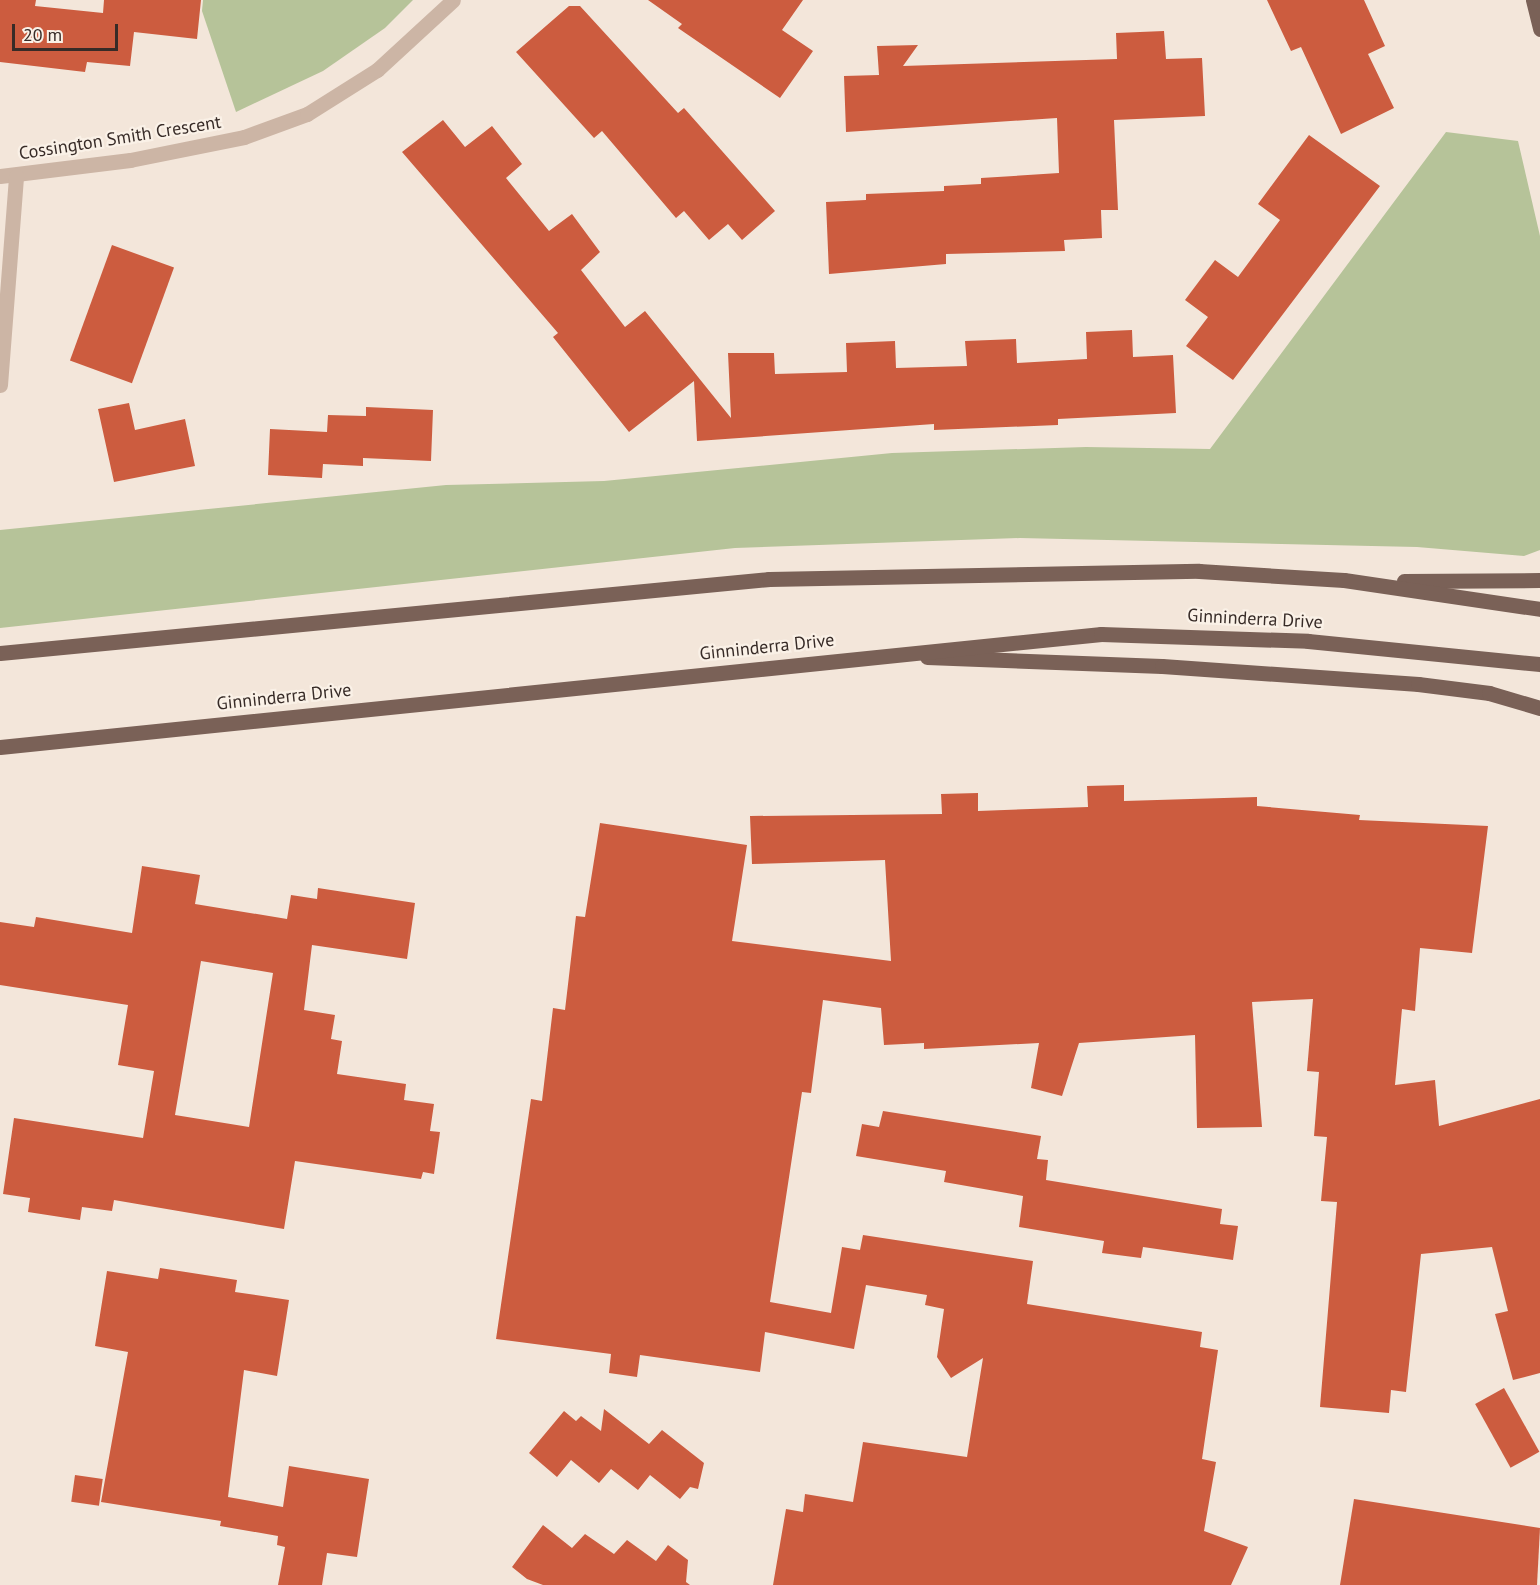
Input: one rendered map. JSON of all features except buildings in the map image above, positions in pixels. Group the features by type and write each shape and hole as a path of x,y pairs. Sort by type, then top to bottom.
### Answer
{"main road":[{"path":"1533,0 1540,29"},
{"path":"0,653 769,579 1199,571 1344,580 1540,580"},
{"path":"1344,580 1540,609"},
{"name":"Ginninderra Drive","path":"0,747 870,655 1101,634 1207,635 1404,648 1540,664"},
{"path":"870,655 1162,666 1418,684 1489,693 1540,708"}],"street":[{"name":"Cossington Smith Crescent","path":"0,176 16,176 130,160 244,137 307,114 377,70 453,0"},
{"path":"0,385 16,176"}],"green space":[{"path":"203,0 413,0 385,28 323,71 236,112 202,11"},
{"path":"1446,132 1518,141 1540,236 1540,550 1524,556 1417,547 1020,538 735,548 0,628 0,530 446,485 604,481 892,453 1086,447 1210,449"}]}
